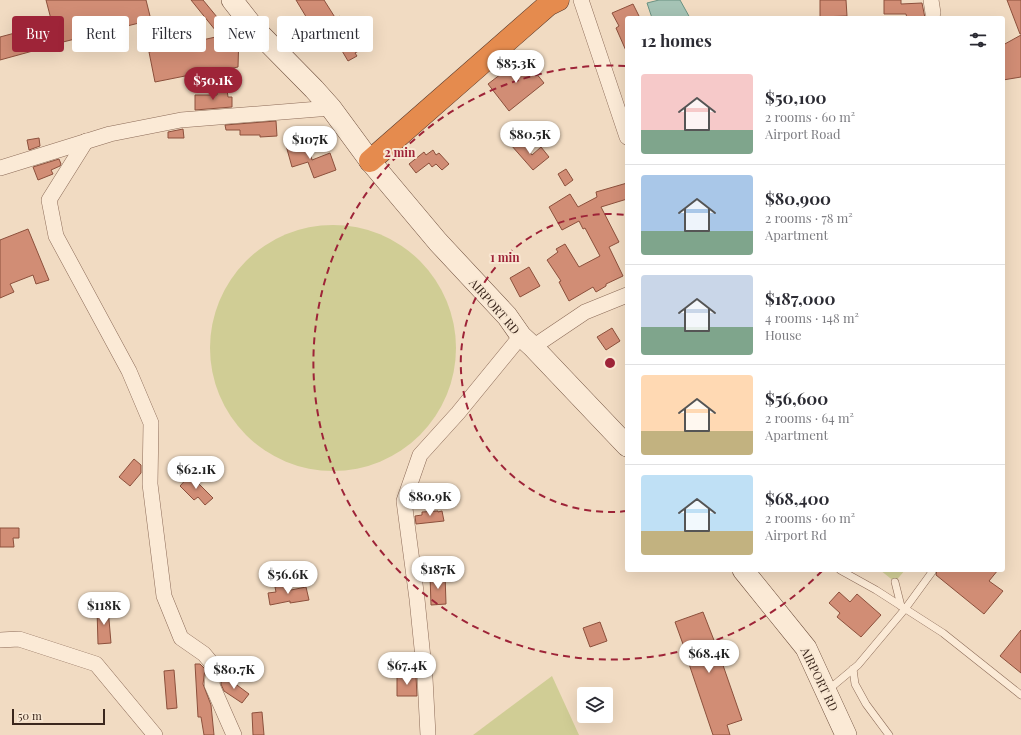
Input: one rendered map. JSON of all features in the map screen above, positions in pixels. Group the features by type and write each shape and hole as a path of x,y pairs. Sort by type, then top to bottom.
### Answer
{"highway":[{"path":"370,161 551,2"}],"main road":[{"name":"AIRPORT RD","path":"232,0 254,28 331,108 370,161 438,242 507,316 527,341 625,444"},
{"name":"AIRPORT RD","path":"745,572 806,648 846,735"}],"street":[{"path":"581,0 625,131"},
{"path":"0,168 110,134 182,120 331,108"},
{"path":"86,141 49,200 56,236 129,371 152,423 150,484 164,596 181,638 204,654 214,666 212,685 234,735"},
{"path":"428,735 426,678 404,501 420,455 527,341 585,312 625,296"},
{"path":"0,640 19,639 96,664 155,735"}],"lane":[{"path":"844,572 876,590 943,634 1021,695"},
{"path":"826,691 858,665 932,572"},
{"path":"895,582 903,607"},
{"path":"853,669 856,684 866,704 889,735"}],"shaded area":[{"path":"659,0 680,0 689,16 651,16 647,3"},
{"path":"333,225 357,228 380,235 401,246 420,261 435,280 446,301 453,324 456,348 453,372 446,395 435,416 420,435 401,450 380,461 357,468 333,471 309,468 286,461 265,450 246,435 231,416 220,395 213,372 210,348 213,324 220,301 231,280 246,261 265,246 286,235 309,228"},
{"path":"882,572 903,572 895,582"},
{"path":"552,676 579,735 473,735"}],"building":[{"path":"46,0 146,0 150,16 137,16 137,24 129,26 129,16 72,16 72,40 64,42 64,16 50,16"},
{"path":"191,0 203,0 216,16 214,16 214,29 206,19 206,16 204,16"},
{"path":"296,0 324,0 334,16 306,16"},
{"path":"820,0 846,0 847,16 820,16"},
{"path":"884,0 901,0 901,4 922,3 925,16 906,16 906,14 884,14"},
{"path":"1007,0 1021,0 1021,34 1020,34"},
{"path":"633,4 639,16 625,16 625,48 616,28 619,26 612,13"},
{"path":"12,34 12,52 29,52 0,60 0,37"},
{"path":"1021,35 1021,77 1005,80 1005,44"},
{"path":"214,37 214,52 238,52 238,67 155,82 149,52 206,52 206,39"},
{"path":"343,52 357,52 355,53 357,56 348,61"},
{"path":"523,57 544,83 509,111 488,84"},
{"path":"227,90 228,97 232,97 232,107 195,110 195,95 217,95 217,91"},
{"path":"276,121 277,136 260,137 260,135 240,135 240,130 226,130 225,125"},
{"path":"183,129 184,138 168,138 168,132"},
{"path":"39,138 40,146 29,150 27,140"},
{"path":"519,138 532,155 541,147 549,157 533,170 511,145"},
{"path":"294,139 297,149 308,145 312,160 330,153 336,170 314,178 308,162 292,167 285,142"},
{"path":"433,150 436,155 439,153 449,164 442,170 436,164 432,167 429,163 416,173 409,164 424,152 426,155"},
{"path":"59,159 61,164 60,166 51,170 53,174 38,180 33,167"},
{"path":"566,169 573,180 565,186 558,174"},
{"path":"625,184 625,200 601,207 619,242 609,247 623,276 606,284 606,286 596,292 593,287 569,301 559,282 561,281 547,260 558,252 556,249 565,244 579,267 600,256 585,228 583,229 579,221 562,230 549,207 570,194 578,207 597,197 596,192"},
{"path":"28,229 49,280 36,284 33,275 10,284 14,292 0,298 0,240"},
{"path":"529,267 540,286 520,297 510,278"},
{"path":"612,328 620,341 606,350 597,337"},
{"path":"134,459 141,465 141,473 130,486 119,477"},
{"path":"190,475 213,498 205,505 198,497 194,500 180,486"},
{"path":"442,511 444,521 416,524 415,516 422,515 422,512"},
{"path":"0,528 19,528 19,538 13,538 14,547 0,547"},
{"path":"937,572 996,572 989,581 1003,591 984,614 936,575"},
{"path":"445,574 446,604 431,605 430,575"},
{"path":"285,585 286,591 306,587 309,600 290,603 290,601 270,605 268,593 276,592 275,587"},
{"path":"839,592 850,602 857,594 881,615 861,637 837,617 840,613 829,603"},
{"path":"108,608 111,643 98,644 97,609"},
{"path":"703,612 742,720 727,725 730,735 713,735 675,622"},
{"path":"600,622 607,641 590,647 583,628"},
{"path":"1021,630 1021,673 1000,656"},
{"path":"195,664 200,664 205,669 203,684 211,705 214,735 204,735 201,717 198,717"},
{"path":"174,670 177,708 167,709 164,671"},
{"path":"222,674 249,694 242,703 224,691 221,684"},
{"path":"416,676 417,696 397,696 397,677"},
{"path":"262,712 264,735 253,735 252,713"}]}
